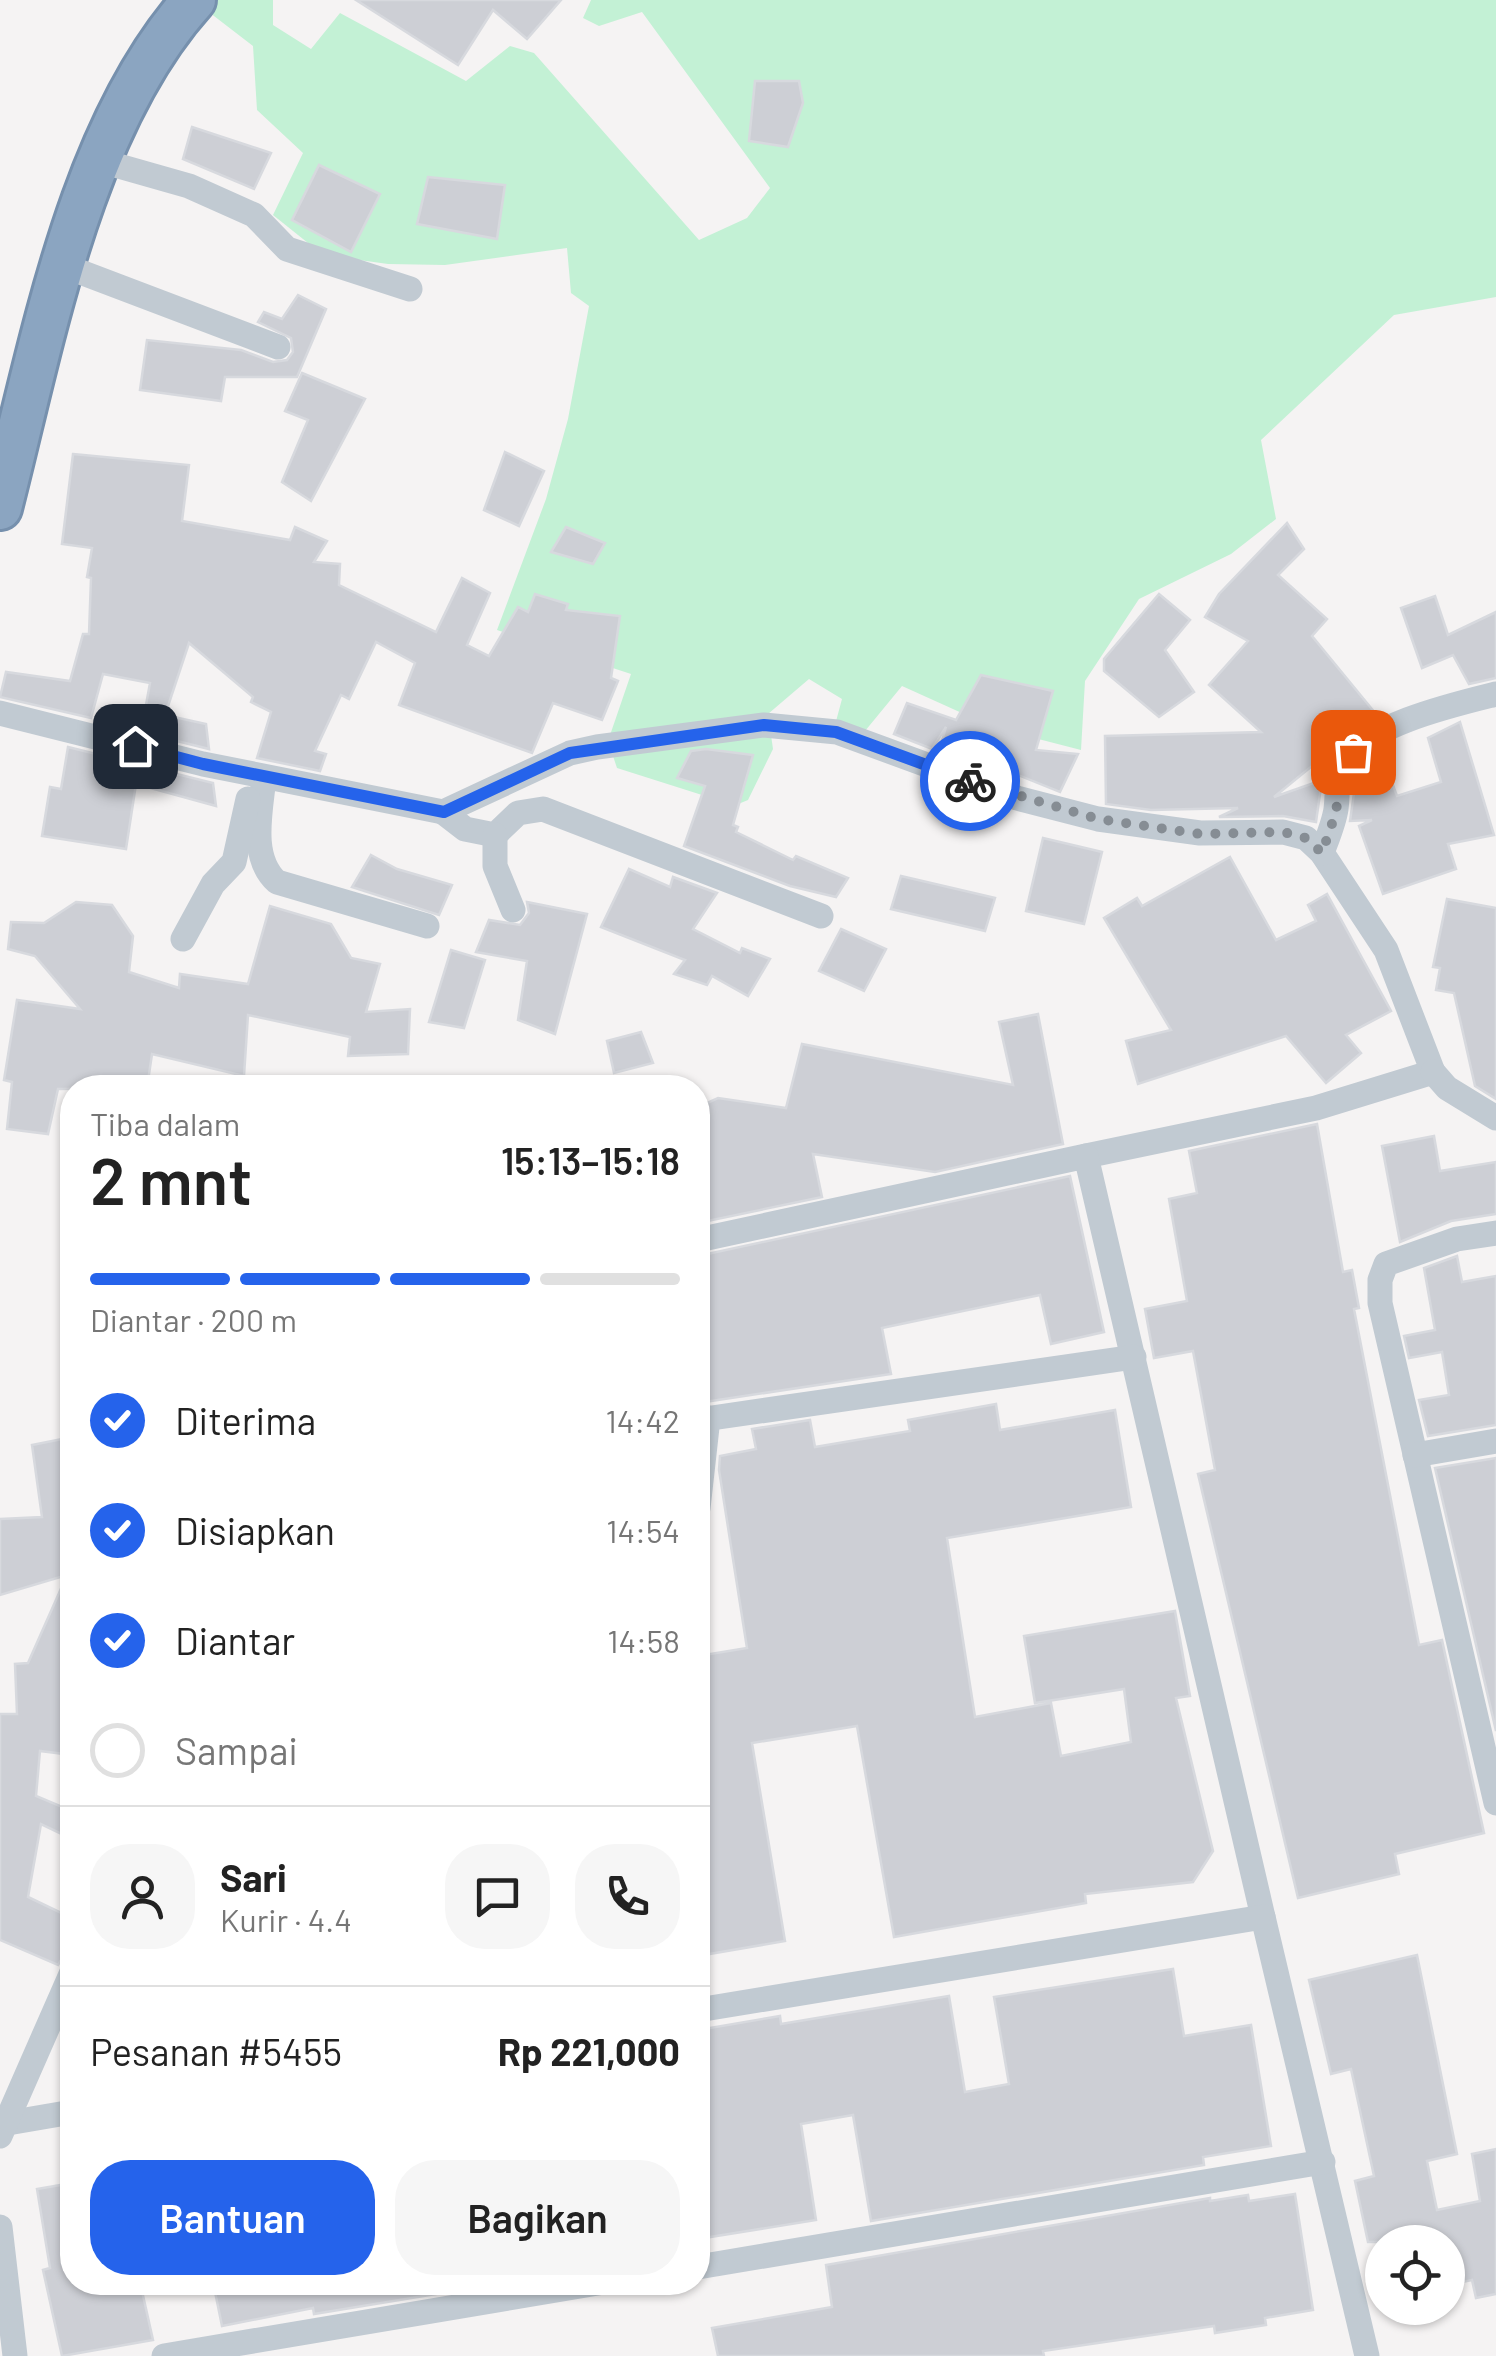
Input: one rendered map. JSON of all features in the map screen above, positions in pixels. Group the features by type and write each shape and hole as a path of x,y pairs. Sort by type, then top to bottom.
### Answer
{"highway":[{"path":"0,508 62,265 101,161 134,89 194,0"}],"street":[{"path":"101,161 190,186 254,215 286,249 410,289"},
{"path":"62,265 278,347"},
{"path":"1322,853 1336,812 1342,764 1353,752 1379,734 1447,707 1496,694"},
{"path":"0,713 258,776 444,812 465,829 495,836"},
{"path":"444,812 570,753 764,725 836,732 1017,798 1098,819 1200,834 1283,832 1306,838 1322,853 1386,950 1433,1072 1447,1088 1496,1118"},
{"path":"258,776 260,854 267,873 278,882 427,926"},
{"path":"182,939 213,884 234,862 258,776"},
{"path":"513,910 496,866 495,836 518,813 543,809 822,916"},
{"path":"710,1237 1316,1108 1433,1072"},
{"path":"1086,1156 1366,2356"},
{"path":"1494,1787 1414,1454 1380,1302 1380,1280 1386,1264 1406,1254 1496,1233"},
{"path":"710,1418 1134,1357"},
{"path":"1414,1454 1496,1441"},
{"path":"710,2008 1262,1917"},
{"path":"1,2130 60,1999"},
{"path":"1,2130 60,2115"},
{"path":"710,2265 1323,2162"},
{"path":"0,2227 15,2356"},
{"path":"164,2356 527,2295"}],"green space":[{"path":"207,0 273,0 273,25 311,49 340,13 466,81 510,46 534,53 699,240 747,218 770,188 642,12 599,26 583,18 591,0 1496,0 1496,297 1394,315 1261,440 1276,519 1231,554 1139,599 1085,681 1081,750 995,728 902,686 865,731 835,725 842,699 809,679 768,714 773,749 748,800 709,816 702,795 617,768 608,741 631,674 497,630 546,499 568,419 589,306 571,293 567,248 445,265 388,264 323,255 273,215 303,153 257,110 253,46 201,6"}],"building":[{"path":"356,0 561,0 527,39 493,10 458,65"},
{"path":"755,81 799,81 803,103 788,147 749,141"},
{"path":"192,127 271,153 254,189 183,159"},
{"path":"319,165 380,194 351,252 292,220"},
{"path":"428,177 505,185 497,239 417,224"},
{"path":"298,295 326,309 297,377 225,377 221,401 140,390 147,340 241,350 273,362 287,360 293,352 291,338 258,322 264,312 282,319"},
{"path":"302,373 365,399 311,501 282,482 308,420 285,411"},
{"path":"505,452 544,471 519,526 484,510"},
{"path":"73,454 189,465 182,521 290,540 295,527 327,541 314,562 340,564 339,585 436,632 462,578 490,593 467,645 489,656 518,607 528,612 535,594 568,604 566,610 620,616 611,678 618,681 602,720 553,703 532,753 399,705 415,663 376,642 349,699 341,695 315,751 326,754 320,771 257,758 271,712 251,702 253,697 189,643 165,715 206,724 209,749 141,732 150,683 103,674 91,718 0,697 6,672 70,681 83,634 89,634 91,578 87,577 92,548 62,544"},
{"path":"1287,523 1304,549 1278,575 1327,619 1312,636 1376,714 1274,797 1322,780 1316,822 1283,816 1219,817 1238,808 1151,810 1106,804 1105,736 1261,732 1209,685 1248,641 1205,617 1219,594"},
{"path":"566,527 605,543 593,564 551,552"},
{"path":"1159,594 1190,620 1165,650 1194,692 1159,717 1104,671 1104,659"},
{"path":"1435,596 1448,635 1496,612 1496,678 1469,684 1453,655 1422,668 1401,608"},
{"path":"981,675 1053,691 1036,750 1078,754 1060,792 998,767 996,772 939,751 946,727 932,749 894,734 907,703 956,720"},
{"path":"1460,722 1494,835 1448,844 1456,869 1383,894 1359,826 1372,820 1350,821 1357,772 1383,758 1397,796 1441,782 1428,738"},
{"path":"68,747 213,783 216,806 136,784 126,849 42,836 50,787 61,789"},
{"path":"691,751 753,755 733,825 738,827 736,832 793,860 796,856 848,878 836,897 790,886 684,846 705,786 677,778"},
{"path":"1043,838 1102,852 1084,924 1026,911"},
{"path":"371,855 397,869 452,885 439,915 352,887"},
{"path":"1230,857 1276,940 1316,921 1308,905 1327,894 1391,1011 1346,1035 1361,1053 1326,1083 1286,1036 1138,1084 1126,1041 1171,1030 1104,918 1137,898 1142,906"},
{"path":"629,869 670,887 673,877 717,893 693,929 740,953 742,948 770,959 748,996 712,976 707,985 674,974 685,960 601,927"},
{"path":"901,876 995,898 985,931 891,909"},
{"path":"1447,899 1496,908 1496,1099 1475,1086 1454,993 1436,990 1440,968 1433,967"},
{"path":"76,902 112,905 133,936 129,972 179,988 180,974 248,984 270,906 331,924 351,958 380,964 366,1012 410,1009 408,1054 348,1056 350,1037 248,1015 244,1075 152,1054 149,1075 60,1075 48,1134 7,1129 12,1082 4,1080 17,1000 80,1009 35,956 8,949 11,922 44,923"},
{"path":"527,902 587,914 555,1034 518,1020 527,961 476,952 489,920 520,925 529,913"},
{"path":"841,929 886,949 864,991 819,971"},
{"path":"451,950 485,960 464,1028 429,1022"},
{"path":"1038,1014 1063,1144 935,1172 813,1154 822,1197 710,1220 710,1102 718,1098 786,1108 802,1044 1013,1085 999,1022"},
{"path":"641,1032 653,1063 614,1073 607,1041"},
{"path":"1317,1124 1343,1272 1352,1270 1359,1308 1354,1309 1419,1645 1442,1640 1484,1833 1395,1854 1399,1874 1298,1898 1198,1474 1215,1470 1193,1351 1154,1358 1145,1309 1187,1301 1169,1199 1197,1193 1189,1151"},
{"path":"1434,1136 1440,1171 1496,1162 1496,1214 1451,1221 1400,1242 1382,1146"},
{"path":"1070,1176 1104,1332 1051,1344 1040,1295 882,1328 891,1374 710,1401 710,1253"},
{"path":"1457,1256 1462,1282 1496,1276 1496,1425 1428,1436 1419,1400 1449,1395 1442,1352 1409,1358 1404,1336 1435,1330 1424,1268"},
{"path":"996,1404 1000,1430 1115,1410 1131,1507 947,1538 975,1717 1051,1703 1061,1756 1131,1742 1124,1689 1035,1703 1024,1636 1175,1611 1190,1696 1176,1698 1213,1851 1193,1882 1085,1894 1086,1903 894,1937 857,1726 752,1743 785,1941 710,1954 710,1654 747,1648 720,1456 756,1449 752,1429 810,1420 815,1447 910,1431 908,1420"},
{"path":"60,1439 60,1577 0,1595 0,1519 42,1517 32,1445"},
{"path":"1496,1458 1496,1731 1435,1468"},
{"path":"60,1591 60,1754 40,1751 36,1796 60,1806 60,1833 41,1824 28,1897 60,1912 58,1965 0,1940 0,1714 17,1714 15,1664 28,1663"},
{"path":"1417,1955 1457,2154 1427,2161 1437,2210 1480,2201 1472,2154 1496,2149 1496,2294 1476,2298 1472,2280 1465,2281 1465,2225 1365,2228 1355,2181 1374,2176 1351,2069 1331,2074 1309,1980"},
{"path":"1173,1969 1184,2036 1251,2025 1271,2146 1203,2157 1204,2165 871,2221 853,2115 801,2124 816,2220 710,2237 710,2028 780,2016 781,2024 949,1996 965,2092 1009,2084 994,1997"},
{"path":"60,2185 60,2295 143,2295 153,2340 62,2356 43,2270 50,2268 37,2189"},
{"path":"1295,2194 1313,2310 1265,2318 1266,2325 1215,2333 1214,2326 1043,2351 1044,2356 718,2356 712,2328 832,2307 826,2265 1210,2198 1248,2195 1249,2201"},
{"path":"216,2295 430,2295 314,2314 313,2308 222,2326"}],"way so far":[{"path":"970,781 1098,819 1200,834 1283,832 1306,838 1322,853 1336,812 1342,764 1353,752"}],"route":[{"path":"135,746 203,764 444,812 570,753 764,725 836,732 970,781"}]}
